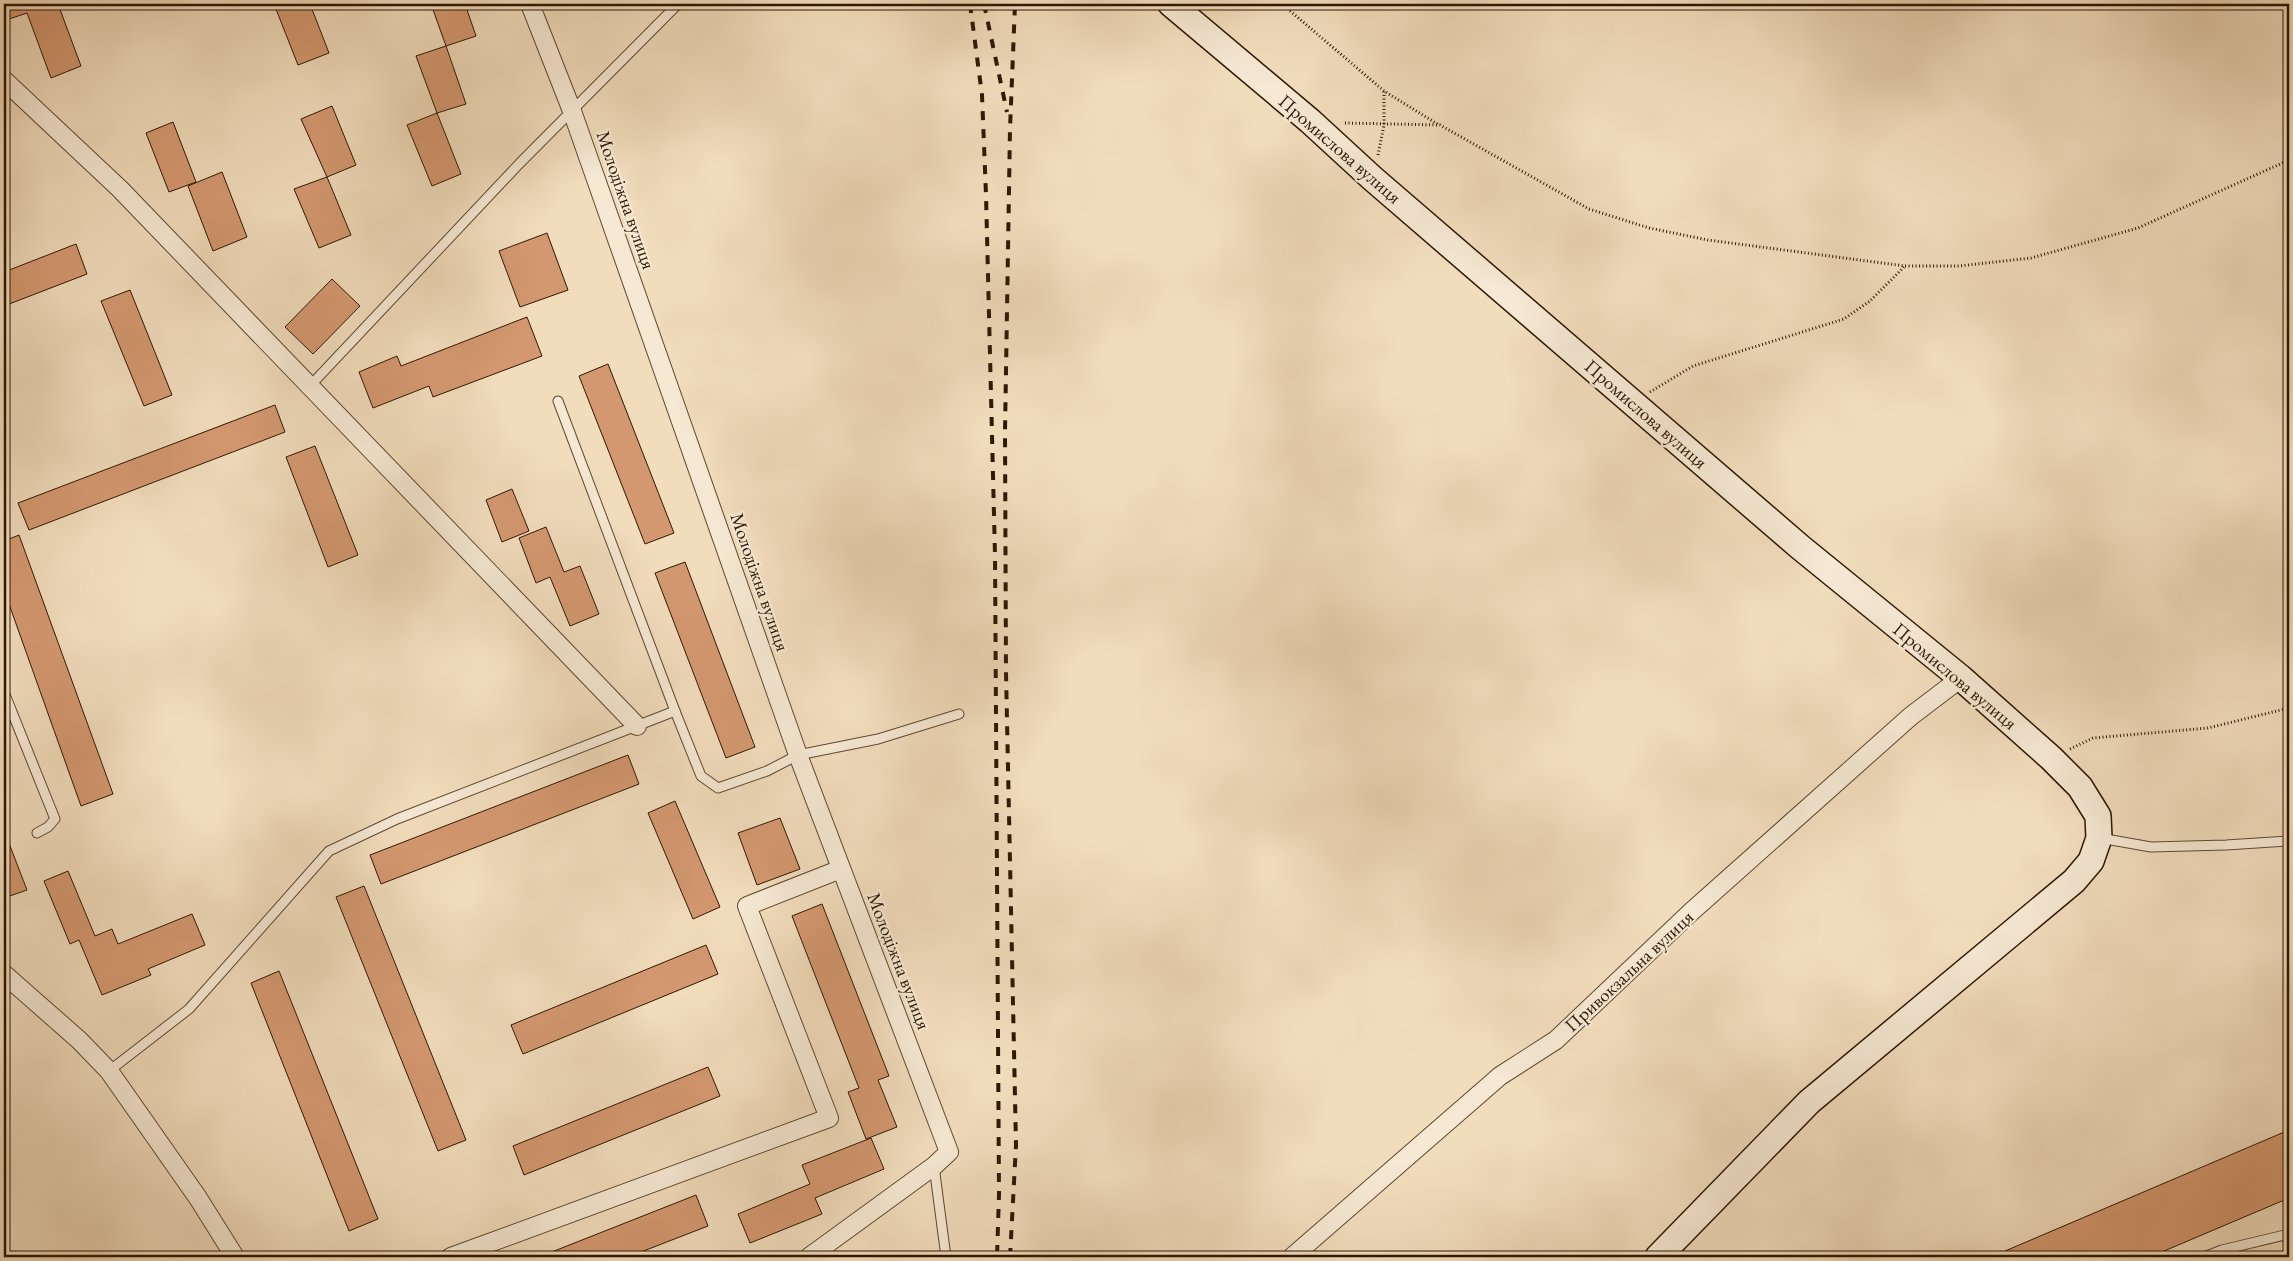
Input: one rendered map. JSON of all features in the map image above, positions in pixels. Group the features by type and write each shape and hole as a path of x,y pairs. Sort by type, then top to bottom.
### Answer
{"street":[{"name":"Молодіжна вулиця","path":"530,4 572,111 798,755 949,1152 934,1166"},
{"name":"Промислова вулиця","path":"1171,4 1310,121 1372,178 1800,547 1961,678 2051,758 2080,787 2098,816 2099,838"},
{"path":"4,80 120,189 308,387 637,726"},
{"name":"Привокзальна вулиця","path":"1292,1257 1500,1076 1556,1040 1699,905 1911,716 1961,678"},
{"path":"1658,1257 1809,1102 2074,881 2091,861 2099,838"},
{"path":"451,1257 829,1118 747,906 842,869"},
{"path":"4,974 80,1040 109,1071 198,1198 236,1257"},
{"path":"809,1257 934,1166"}],"lane":[{"path":"308,387 519,164 678,4"},
{"path":"558,401 674,711 701,776 718,788 767,771 798,755 878,739 959,714"},
{"path":"4,692 55,819 48,827 37,833"},
{"path":"109,1071 189,1009 329,851 397,820 674,711"},
{"path":"2099,838 2152,847 2226,846 2289,841"},
{"path":"934,1166 946,1257"},
{"path":"2204,1257 2222,1250 2289,1234"}],"path":[{"path":"1282,4 1384,91 1440,125 1589,209 1648,228 1708,240 1905,266 1959,266 2030,258 2138,228 2289,160"},
{"path":"1372,178 1384,126 1384,91"},
{"path":"1310,121 1384,126 1408,123 1440,125"},
{"path":"1632,402 1693,366 1844,319 1870,301 1905,266"},
{"path":"2051,758 2093,738 2208,728 2289,708"}],"building":[{"path":"4,4 58,4 81,66 51,78 27,13 9,19"},
{"path":"274,4 310,4 329,53 298,65"},
{"path":"431,4 465,4 476,36 446,46"},
{"path":"446,46 466,104 437,113 416,56"},
{"path":"332,106 356,165 327,177 301,119"},
{"path":"437,113 461,174 432,186 407,125"},
{"path":"173,122 196,182 169,192 146,133"},
{"path":"222,172 247,237 213,251 188,186"},
{"path":"327,177 351,235 319,248 294,189"},
{"path":"547,233 568,290 520,307 499,251"},
{"path":"76,244 87,274 4,306 4,272"},
{"path":"332,279 360,306 313,354 285,327"},
{"path":"130,290 172,395 144,406 101,301"},
{"path":"527,317 542,356 433,397 429,386 373,408 359,372 397,356 401,366"},
{"path":"608,364 674,533 645,544 579,376"},
{"path":"275,405 285,432 29,530 18,503"},
{"path":"315,446 358,555 328,567 286,457"},
{"path":"512,489 529,531 502,542 486,500"},
{"path":"546,527 564,572 580,566 599,614 570,626 550,577 536,583 519,538"},
{"path":"19,535 113,794 81,806 4,590 4,541"},
{"path":"685,562 755,747 726,758 655,573"},
{"path":"628,755 639,784 381,884 370,855"},
{"path":"675,801 720,907 693,919 648,813"},
{"path":"780,818 800,869 757,885 738,833"},
{"path":"4,834 27,890 4,898"},
{"path":"68,871 95,936 112,929 118,944 192,914 205,945 148,969 151,975 102,995 79,940 70,944 44,881"},
{"path":"364,886 466,1140 438,1151 336,897"},
{"path":"822,904 889,1076 878,1080 897,1127 866,1139 848,1092 859,1088 792,916"},
{"path":"706,945 718,974 523,1054 511,1025"},
{"path":"279,971 378,1219 349,1231 251,983"},
{"path":"708,1067 720,1096 524,1175 513,1146"},
{"path":"2289,1130 2289,1198 2150,1257 1991,1257"},
{"path":"871,1138 884,1169 815,1198 822,1214 750,1243 738,1214 810,1184 802,1165"},
{"path":"696,1195 708,1226 628,1257 539,1257"}],"railway":[{"path":"970,4 982,95 995,555 999,1194 997,1257"},
{"path":"984,4 1007,112"},
{"path":"1010,1257 1016,1145 1006,673 1005,432 1010,129 1015,4"}]}
